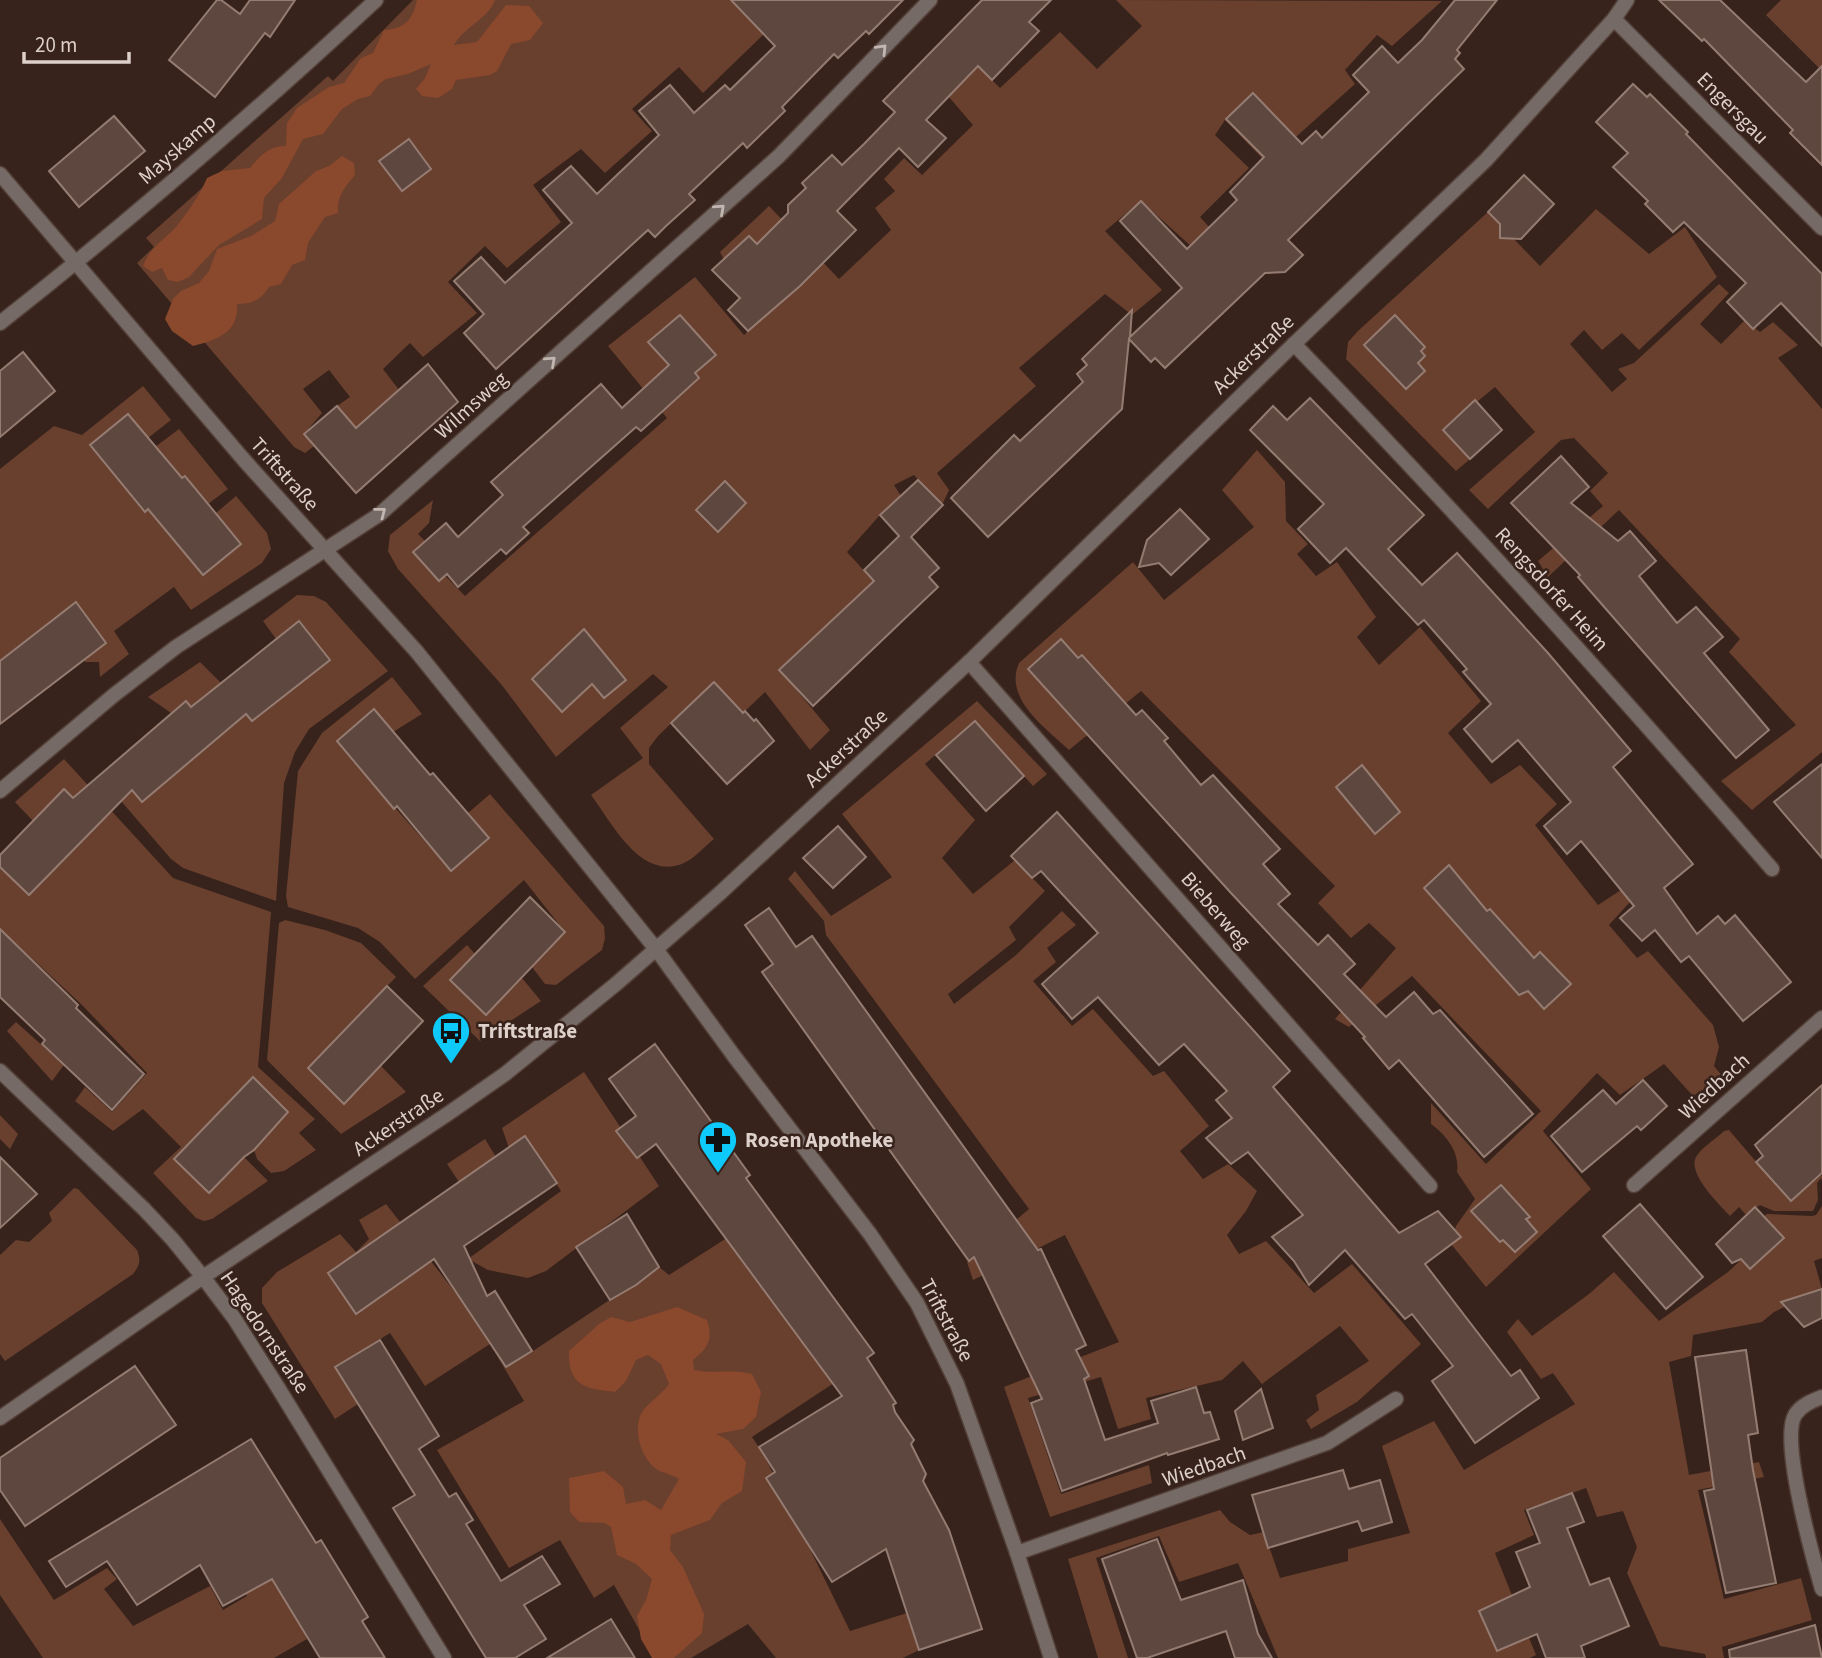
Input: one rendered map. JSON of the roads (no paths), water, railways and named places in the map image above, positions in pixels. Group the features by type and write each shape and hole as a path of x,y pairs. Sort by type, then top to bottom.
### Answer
{"street":[{"name":"Mayskamp","path":"0,323 75,264 376,0"},
{"name":"Wilmsweg","path":"0,791 114,695 176,647 380,514 779,156 930,0"},
{"name":"Ackerstraße","path":"0,1418 203,1277 449,1114 505,1074 616,984 719,894 969,662 1486,160 1614,19 1627,0"},
{"name":"Engersgau","path":"1614,19 1822,228"},
{"name":"Triftstraße","path":"0,174 244,460 417,652 656,948 734,1056 870,1234 917,1303 957,1384 1051,1658"},
{"name":"Rengsdorfer Heim","path":"1294,344 1386,439 1558,626 1772,869"},
{"name":"Bieberweg","path":"969,662 1430,1186"},
{"name":"Wiedbach","path":"1634,1185 1822,1018"},
{"name":"Hagedornstraße","path":"0,1071 144,1209 203,1277 234,1318 277,1385 444,1658"},
{"path":"1822,1397 1808,1402 1800,1409 1792,1424 1791,1434 1802,1512 1822,1589"},
{"name":"Wiedbach","path":"1017,1553 1327,1443 1396,1399"}],"place":[{"name":"Triftstraße","path":"451,1065"},
{"name":"Rosen Apotheke","path":"718,1174"}]}
